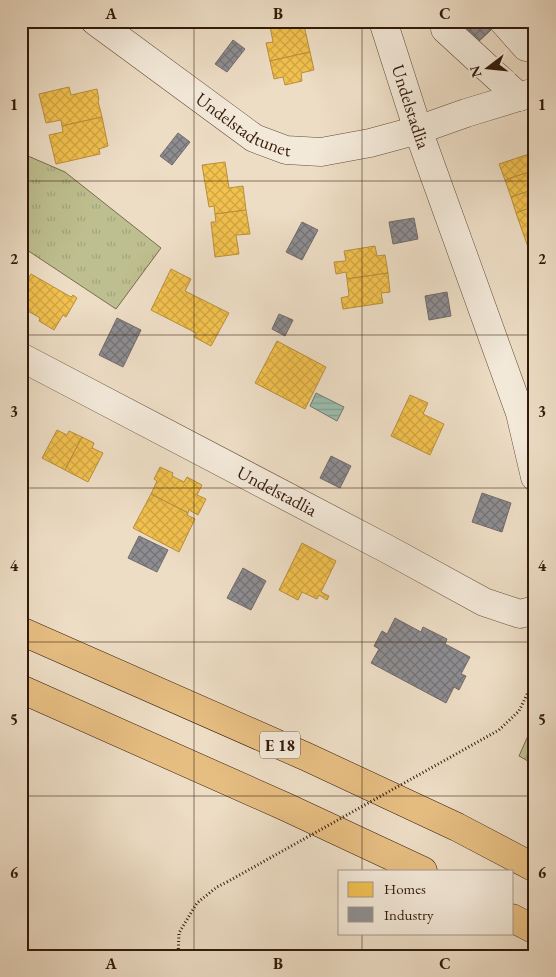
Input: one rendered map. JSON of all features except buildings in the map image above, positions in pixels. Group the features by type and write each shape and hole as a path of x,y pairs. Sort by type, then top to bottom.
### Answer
{"highway":[{"name":"E 18","path":"21,631 307,757 457,827 535,868"},
{"path":"21,689 286,807 421,870"},
{"path":"514,919 535,930"}],"street":[{"name":"Undelstadtunet","path":"95,21 254,138 286,150 321,152 370,143 418,130 527,95"},
{"name":"Undelstadlia","path":"383,21 418,130 520,413 535,477"},
{"path":"503,21 526,47"},
{"path":"445,29 527,95"},
{"name":"Undelstadlia","path":"21,357 484,602 520,614 535,610"}],"path":[{"path":"178,956 179,933 196,903 217,887 499,730 519,711 535,678"}],"green space":[{"path":"21,153 65,172 161,248 116,309 21,246"},
{"path":"535,720 535,765 519,756"}],"shaded area":[{"path":"316,393 344,407 337,421 310,406"}]}
